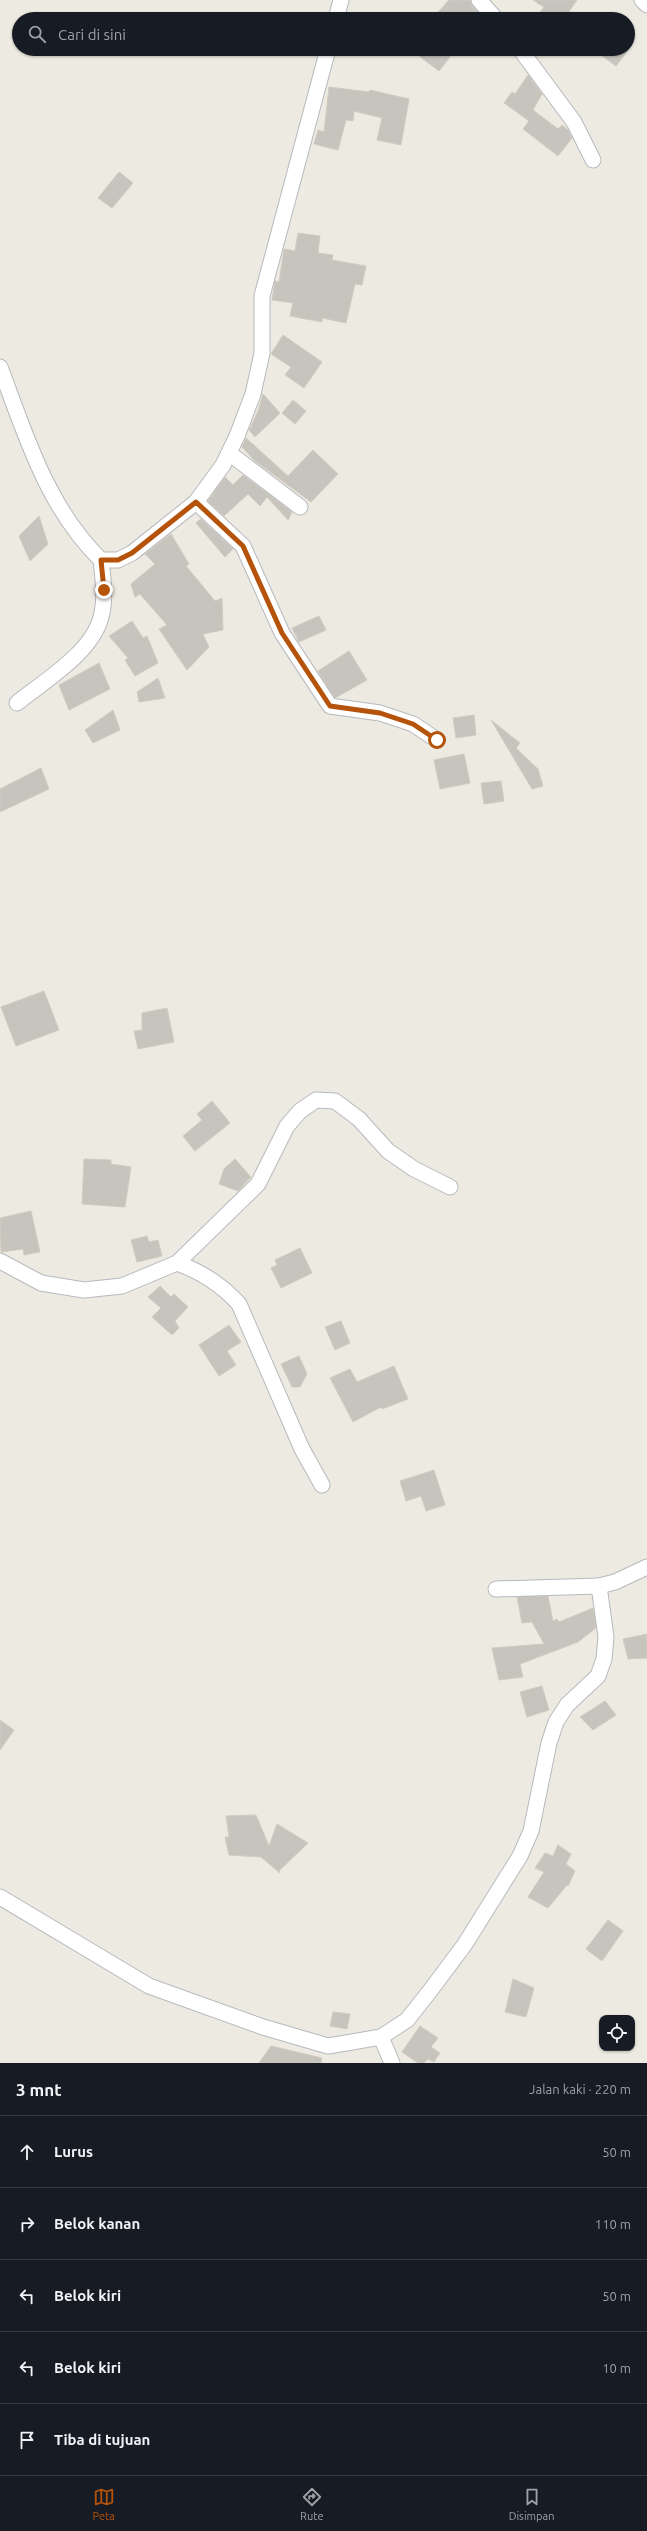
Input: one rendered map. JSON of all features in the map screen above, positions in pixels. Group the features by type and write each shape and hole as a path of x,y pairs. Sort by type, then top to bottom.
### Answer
{"street":[{"path":"338,12 341,0"},
{"path":"480,0 490,12"},
{"path":"642,0 647,5"},
{"path":"101,560 118,560 132,553 196,502 223,464 228,453 256,382 262,353 262,296 326,56"},
{"path":"525,56 574,122 593,160"},
{"path":"0,367 41,474 51,495 83,542 101,560 104,590 101,618 80,653 17,703"},
{"path":"228,453 300,507"},
{"path":"196,502 243,546 282,633 330,706 380,713 413,724 437,740"},
{"path":"0,1261 41,1283 84,1290 122,1286 177,1263 258,1184 287,1126 300,1111 316,1100 334,1101 359,1119 388,1151 414,1169 450,1187"},
{"path":"177,1263 199,1271 225,1288 239,1304 302,1449 322,1485"},
{"path":"496,1589 599,1586 615,1582 647,1567"},
{"path":"0,1897 149,1986 263,2027 328,2046 381,2037 407,2020 430,1991 465,1944 520,1856 531,1831 549,1743 556,1722 567,1705 598,1676 604,1659 606,1637 599,1586"},
{"path":"381,2037 392,2063"}],"building":[{"path":"449,0 470,0 472,6 478,12 438,12"},
{"path":"533,0 577,0 569,12 540,12 544,7"},
{"path":"419,56 451,56 439,71"},
{"path":"602,56 624,56 616,66"},
{"path":"528,75 542,94 533,110 558,129 562,125 568,130 572,138 558,156 523,129 529,121 504,103 512,92 515,94"},
{"path":"329,87 369,92 370,90 409,99 401,145 377,140 382,118 354,111 353,121 346,120 338,150 314,144 318,130 324,132"},
{"path":"119,172 133,183 112,208 98,198"},
{"path":"298,233 320,236 318,253 333,255 332,260 366,266 362,285 355,284 346,323 322,318 322,322 290,316 293,303 272,300 275,281 279,282 284,249 295,251"},
{"path":"283,335 322,362 304,388 285,375 291,367 271,354"},
{"path":"263,394 280,413 255,437 249,430 258,411"},
{"path":"293,400 306,411 295,424 282,413"},
{"path":"246,438 288,476 313,450 338,474 311,502 255,461 242,447"},
{"path":"243,475 292,512 288,520 267,497 260,506 248,494 224,516 208,501 225,477 233,485"},
{"path":"39,516 48,544 30,561 19,536"},
{"path":"201,519 233,549 225,557 196,523"},
{"path":"171,534 189,564 186,566 215,601 222,598 223,630 203,634 209,647 187,670 159,629 167,625 140,594 135,597 131,584 155,564 145,554"},
{"path":"319,616 326,630 299,642 292,628"},
{"path":"132,621 143,638 147,636 158,663 135,676 125,660 128,658 109,636"},
{"path":"349,651 367,680 335,698 318,671"},
{"path":"99,663 110,689 69,710 59,685"},
{"path":"158,678 165,698 139,702 137,692"},
{"path":"113,710 120,730 93,743 85,730"},
{"path":"474,715 476,735 456,738 453,718"},
{"path":"491,720 520,743 516,748 538,769 543,786 532,789"},
{"path":"464,754 470,783 440,789 434,760"},
{"path":"41,768 49,789 0,812 0,789"},
{"path":"501,781 504,801 484,804 481,783"},
{"path":"44,991 59,1030 16,1046 1,1007"},
{"path":"167,1008 174,1042 138,1049 134,1031 142,1030 142,1013"},
{"path":"212,1101 230,1123 195,1151 183,1136 202,1120 197,1114"},
{"path":"84,1159 111,1160 111,1164 131,1167 125,1207 82,1204"},
{"path":"235,1159 251,1177 238,1191 219,1184 224,1169"},
{"path":"31,1211 40,1252 24,1255 23,1249 1,1252 0,1218"},
{"path":"147,1236 149,1242 158,1240 162,1256 137,1262 131,1240"},
{"path":"300,1248 312,1273 281,1288 271,1268 277,1265 275,1260"},
{"path":"160,1286 171,1297 174,1294 188,1307 175,1321 179,1328 172,1335 152,1317 161,1308 148,1297"},
{"path":"341,1321 350,1343 335,1350 325,1327"},
{"path":"229,1325 241,1342 227,1351 236,1365 219,1376 199,1345"},
{"path":"299,1356 307,1374 300,1387 292,1387 281,1364"},
{"path":"394,1366 408,1399 382,1409 381,1407 353,1422 330,1378 350,1369 357,1382"},
{"path":"434,1470 445,1505 426,1511 421,1496 406,1501 400,1481"},
{"path":"548,1596 553,1621 557,1619 559,1622 593,1608 596,1628 578,1642 520,1664 523,1677 499,1680 492,1648 544,1644 532,1622 522,1623 517,1597"},
{"path":"647,1634 647,1658 628,1659 623,1639"},
{"path":"542,1686 549,1710 527,1717 520,1692"},
{"path":"605,1701 616,1715 593,1730 580,1717"},
{"path":"0,1720 14,1730 0,1750"},
{"path":"256,1815 269,1846 277,1824 308,1843 279,1871 280,1873 261,1857 229,1855 225,1837 229,1837 226,1816"},
{"path":"558,1845 571,1854 566,1864 575,1871 568,1886 567,1885 548,1908 528,1897 544,1872 535,1868 545,1853 553,1856"},
{"path":"608,1920 623,1931 602,1961 586,1949"},
{"path":"513,1979 534,1988 526,2017 505,2012"},
{"path":"333,2012 350,2014 347,2029 330,2026"},
{"path":"420,2026 438,2038 431,2047 440,2053 434,2062 428,2059 424,2063 418,2063 402,2052"},
{"path":"271,2046 322,2058 321,2063 259,2063"}],"route":[{"path":"104,590 101,560 118,560 132,553 196,502 243,546 282,633 324,700 330,706 341,709 355,709 380,713 413,724 437,740"}]}
